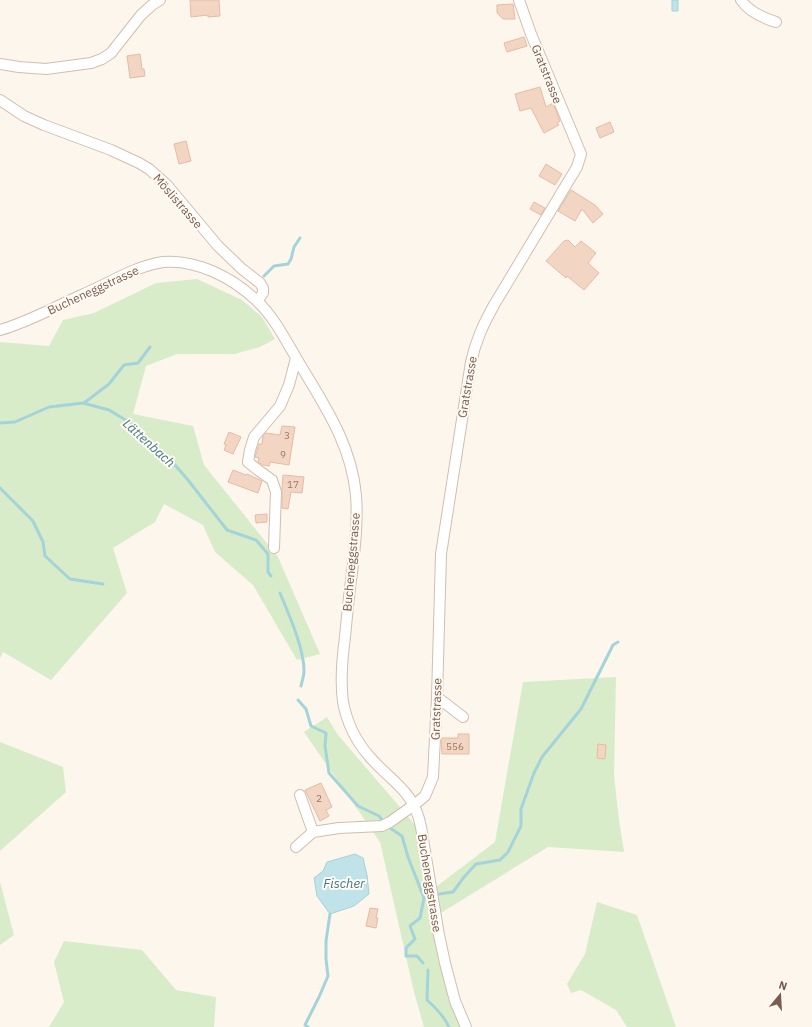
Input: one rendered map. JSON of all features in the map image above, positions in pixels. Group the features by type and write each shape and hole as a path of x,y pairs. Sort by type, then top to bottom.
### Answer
{"street":[{"path":"0,64 19,67 46,68 91,63 102,59 111,53 141,15 160,0"},
{"name":"Gratstrasse","path":"313,832 339,828 382,826 390,822 425,796 433,776 441,554 475,344 494,305 577,167 580,154 531,34 519,0"},
{"path":"741,0 750,10 766,19 776,22"},
{"name":"Möslistrasse","path":"0,100 24,116 118,153 149,169 166,185 218,246 242,269 260,283 263,288 261,296 257,301"},
{"name":"Bucheneggstrasse","path":"0,330 21,323 132,271 160,263 173,262 184,263 205,269 230,281 247,292 272,318 339,432 348,460 355,489 356,508 355,538 341,677 342,695 351,730 359,744 370,758 408,795 420,819 445,963 455,1001 466,1027"},
{"path":"274,548 276,492 272,480 248,462 254,438 280,406 289,385 296,358"},
{"path":"437,698 463,717"},
{"path":"296,847 313,832 300,795"}],"green space":[{"path":"197,279 242,300 262,317 275,339 260,347 235,354 177,354 146,366 133,414 193,426 204,465 278,557 320,654 297,660 253,585 215,552 203,525 164,504 155,522 113,548 127,593 51,680 3,652 0,658 0,342 49,346 63,320 94,313 156,283"},
{"path":"616,677 614,775 624,852 548,847 431,919 443,976 460,1027 424,1027 414,992 380,842 304,732 327,717 338,735 417,827 428,893 495,842 523,682"},
{"path":"0,742 63,767 66,792 0,851"},
{"path":"0,882 14,935 0,945"},
{"path":"597,902 637,915 676,1027 627,1027 616,1010 581,990 571,993 567,984 585,954"},
{"path":"64,941 142,950 176,990 216,997 214,1027 49,1027 64,1002 54,962"}],"water":[{"path":"672,0 678,0 678,11 672,11"},
{"name":"Fischer","path":"355,854 363,858 369,894 354,906 330,914 317,896 314,878 323,871 327,862"}],"building":[{"path":"190,0 219,0 220,16 208,17 208,15 191,17"},
{"path":"513,4 515,19 503,19 497,13 497,5"},
{"path":"524,37 527,46 507,52 504,43"},
{"path":"140,54 142,69 144,69 145,76 130,78 127,56"},
{"path":"540,87 546,107 553,103 560,121 557,123 559,125 544,133 531,108 520,111 515,94"},
{"path":"610,122 614,132 600,138 596,128"},
{"path":"186,141 191,161 179,164 174,144"},
{"path":"546,164 562,174 555,185 539,176"},
{"path":"571,190 595,205 603,214 593,223 582,209 575,221 558,211"},
{"path":"534,202 545,208 541,215 530,209"},
{"path":"568,240 575,247 581,241 596,253 588,263 599,273 584,290 567,276 566,278 546,261 564,241"},
{"path":"282,426 295,427 289,465 270,462 269,466 263,465 258,462 259,458 255,457 259,444 262,444 263,436 266,433 280,435"},
{"path":"229,432 241,437 233,454 224,450 226,445 224,444"},
{"path":"233,470 246,475 247,474 262,481 258,493 228,482"},
{"path":"283,475 304,477 302,493 291,492 288,509 282,508"},
{"path":"267,514 267,522 256,523 255,515"},
{"path":"458,734 469,734 469,754 442,754 441,738 458,738"},
{"path":"598,744 606,745 605,759 597,758"},
{"path":"321,783 332,807 326,810 329,816 320,821 305,790"},
{"path":"370,908 378,909 376,928 366,926"}],"waterway":[{"path":"264,276 274,266 288,264 294,247 300,238"},
{"path":"84,403 109,384 124,365 138,363 150,347"},
{"name":"Lättenbach","path":"0,423 15,422 49,407 83,403 109,410 129,422 168,457 227,530 256,540 268,554 268,572 271,576"},
{"path":"0,488 33,521 43,542 45,556 70,579 103,584"},
{"name":"Lättenbach","path":"280,593 302,652 304,671 301,686"},
{"path":"439,894 453,892 476,864 500,860 508,852 521,826 521,809 534,773 542,757 581,709 613,645 618,642"},
{"name":"Lättenbach","path":"298,700 306,709 311,726 326,733 325,746 329,773 358,806 379,816 383,821"},
{"name":"Lättenbach","path":"390,828 402,836 408,857 424,898 420,918 410,926 415,939 406,948 406,956 417,956 423,963"},
{"path":"308,1027 305,1025 328,976 326,941 330,914"},
{"name":"Lättenbach","path":"428,970 427,1000 440,1012 449,1027"}]}
